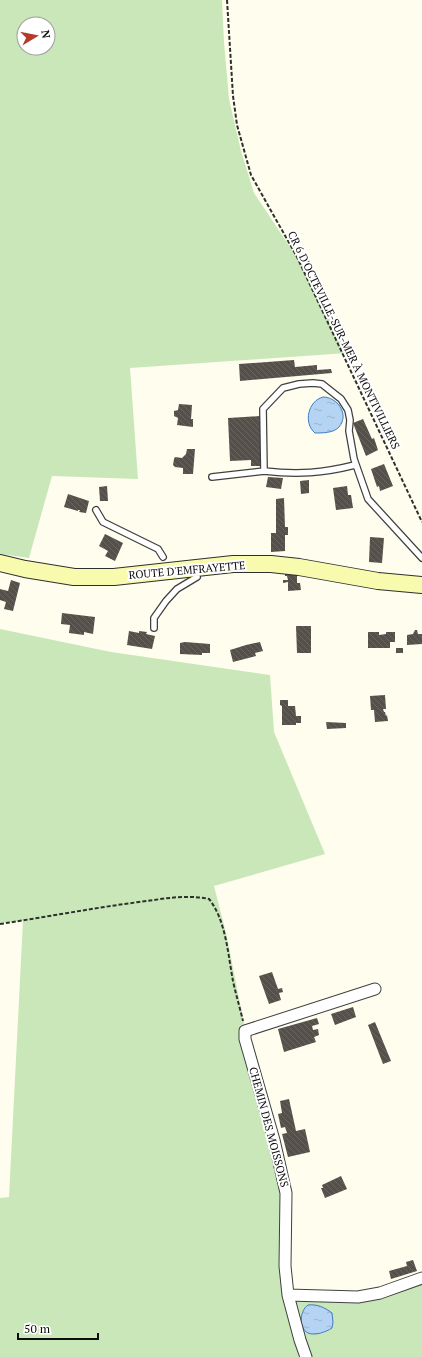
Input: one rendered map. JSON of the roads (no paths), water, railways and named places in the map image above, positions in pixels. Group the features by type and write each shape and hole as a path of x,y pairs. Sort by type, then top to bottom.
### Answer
{"street":[{"name":"ROUTE D'EMFRAYETTE","path":"0,563 25,569 74,577 114,577 233,564 271,564 299,567 378,582 422,585"},
{"name":"CHEMIN DES MOISSONS","path":"306,1357 288,1295 285,1266 286,1193 274,1140 245,1039 246,1032 374,988"},
{"path":"288,1295 358,1297 380,1294 422,1278"}],"lane":[{"path":"264,471 263,409 284,388 299,384 322,384 341,399 348,410 350,420 349,431 356,465 368,499 422,558"},
{"path":"212,477 264,471 289,474 316,473 356,465"},
{"path":"96,510 103,522 158,549 163,557"},
{"path":"154,628 154,618 166,601 177,589 197,577"}],"water":[{"path":"323,397 337,403 342,412 342,422 337,429 328,432 315,433 309,424 309,413 314,403"},
{"path":"308,1305 320,1306 332,1313 332,1328 317,1334 311,1334 305,1331 301,1323 301,1319 305,1307"}]}
